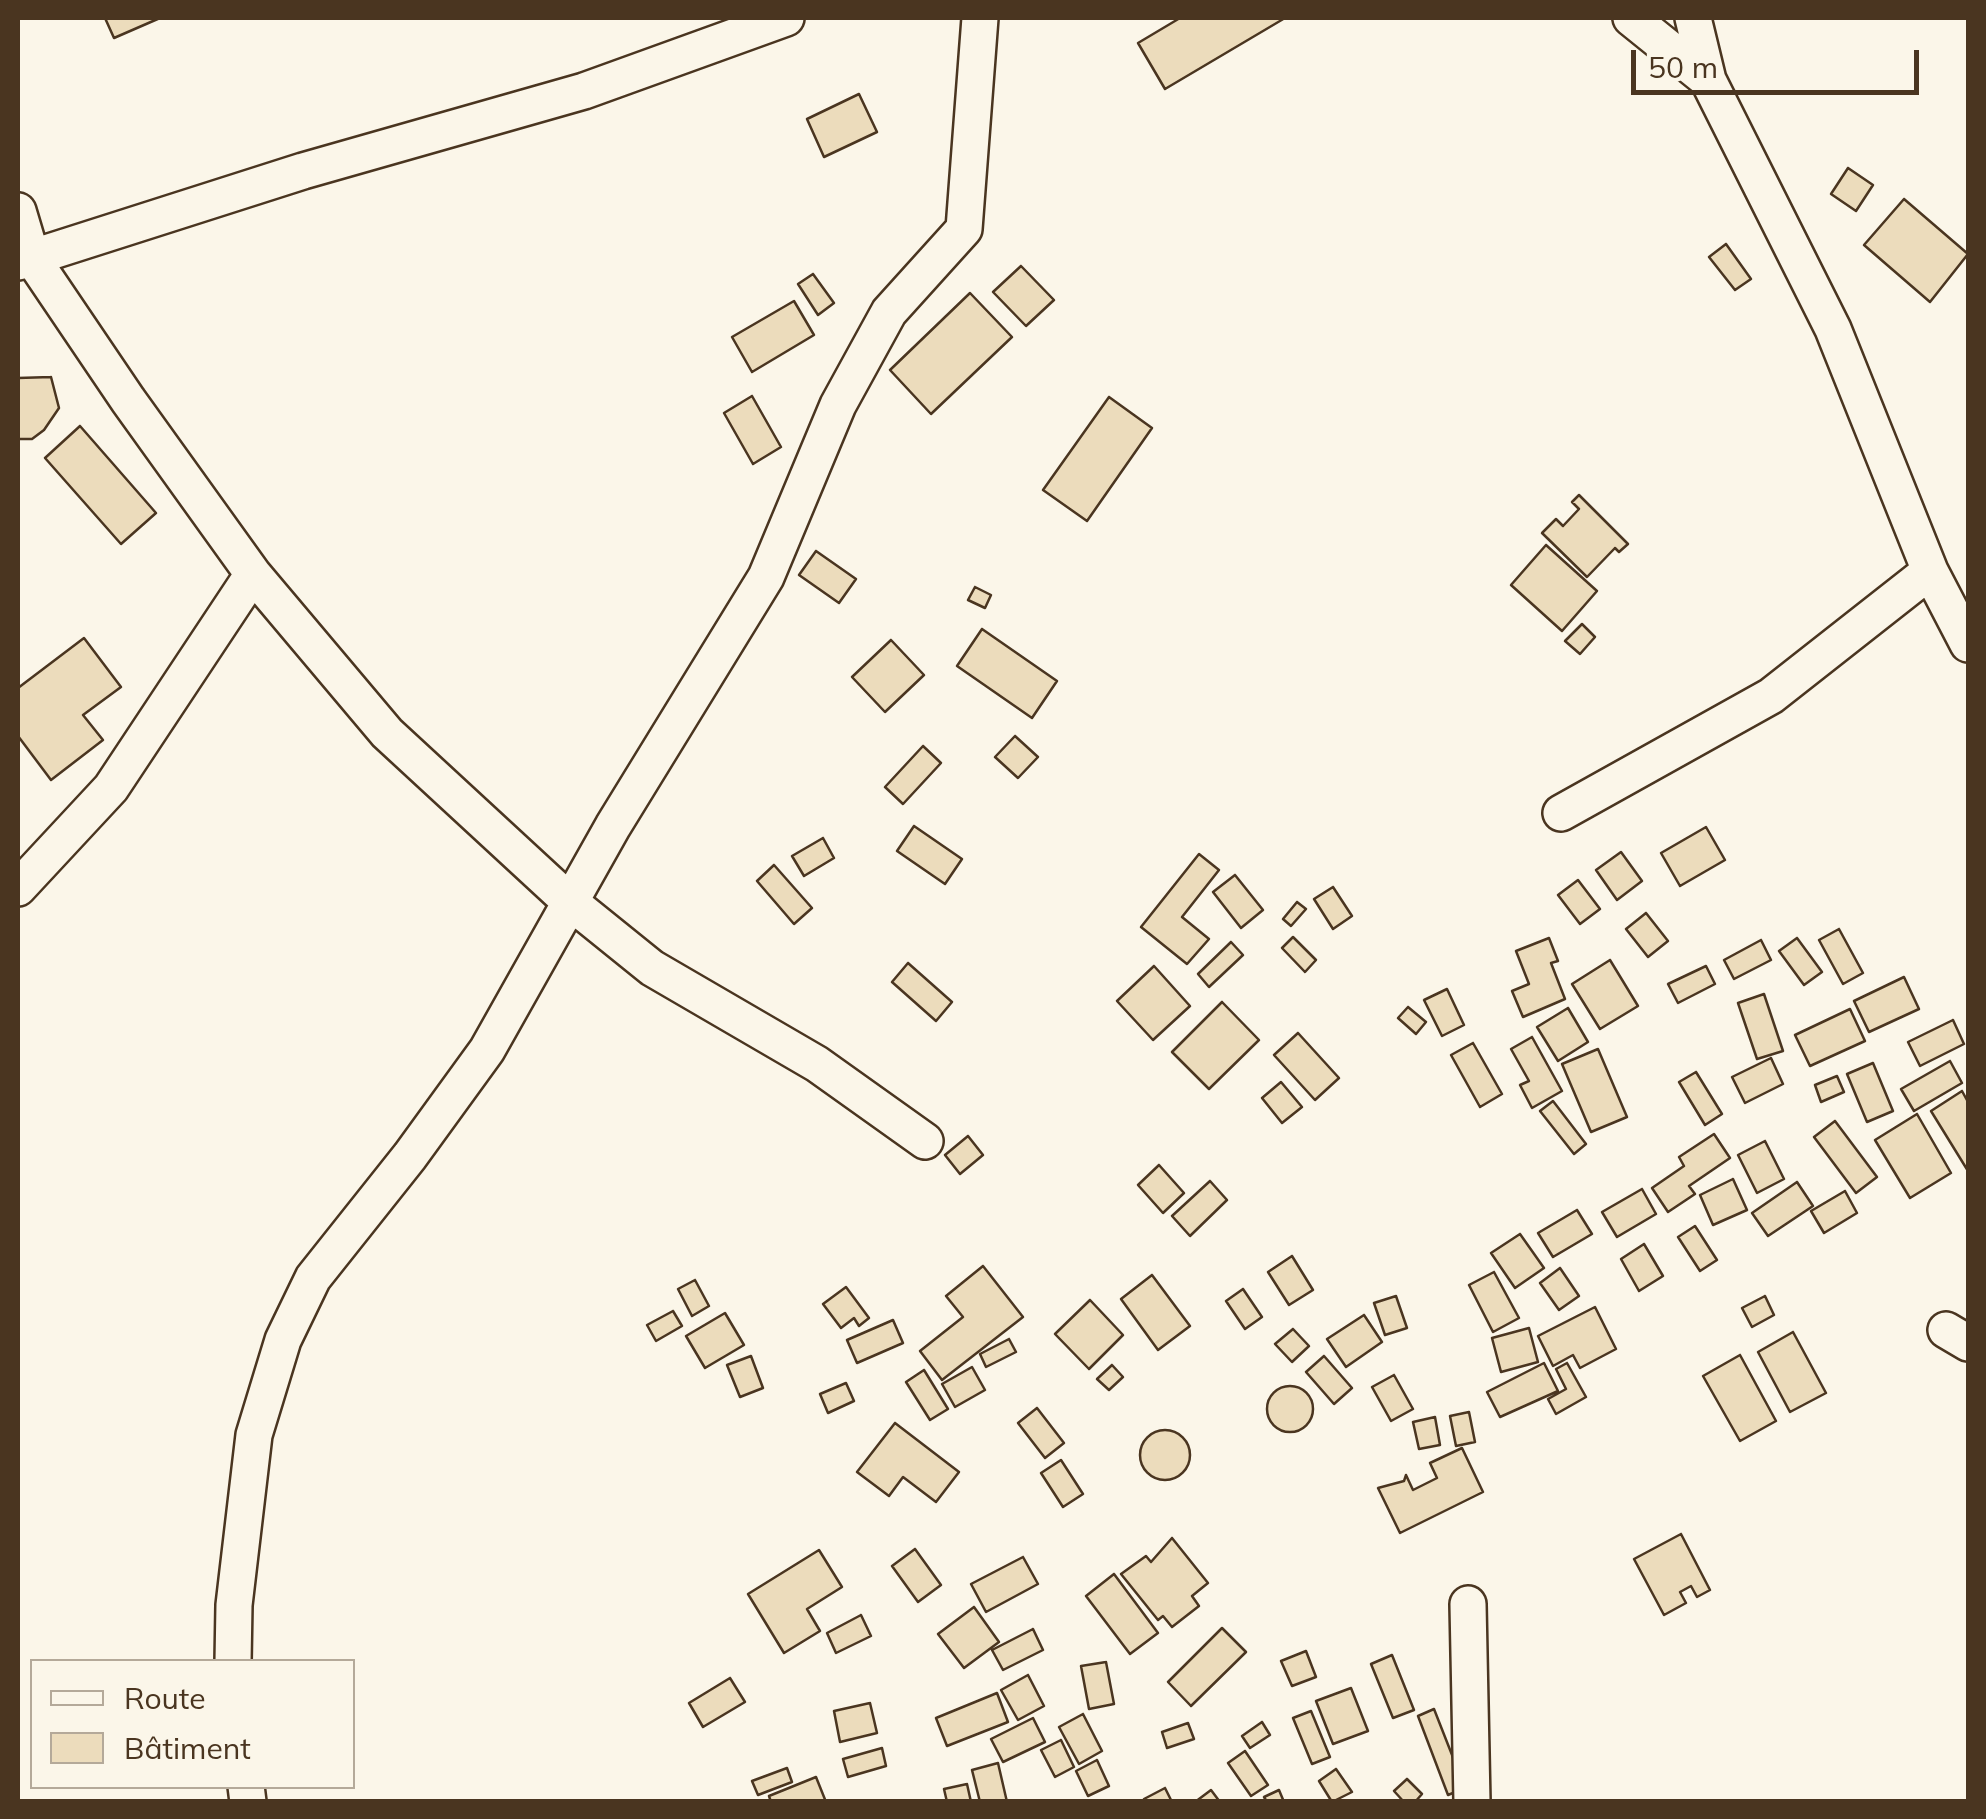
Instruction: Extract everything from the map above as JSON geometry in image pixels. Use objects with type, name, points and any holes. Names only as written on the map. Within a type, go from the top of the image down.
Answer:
[{"type":"street","points":[[24,260],[303,171],[584,91],[786,18]]},
{"type":"street","points":[[234,1659],[234,1605],[254,1436],[282,1340],[313,1278],[410,1156],[487,1050],[569,901],[766,577],[838,405],[889,312],[964,229],[980,18]]},
{"type":"street","points":[[1631,18],[1708,80]]},
{"type":"street","points":[[1693,18],[1708,80],[1833,328],[1930,571],[1968,644]]},
{"type":"street","points":[[18,211],[24,260],[253,574],[387,733],[569,901],[652,968],[818,1064],[925,1141]]},
{"type":"street","points":[[1561,814],[1771,696],[1930,571]]},
{"type":"street","points":[[18,888],[111,788],[253,574]]},
{"type":"street","points":[[1468,1604],[1472,1802]]},
{"type":"building","points":[[105,18],[160,18],[114,38]]},
{"type":"building","points":[[1180,18],[1285,18],[1165,89],[1138,43]]},
{"type":"building","points":[[859,94],[877,132],[824,157],[807,119]]},
{"type":"building","points":[[1848,168],[1873,185],[1856,211],[1831,194]]},
{"type":"building","points":[[1904,199],[1968,254],[1930,302],[1864,245]]},
{"type":"building","points":[[1726,244],[1751,279],[1735,290],[1709,257]]},
{"type":"building","points":[[1021,266],[1054,300],[1026,326],[993,292]]},
{"type":"building","points":[[813,274],[834,303],[818,315],[798,284]]},
{"type":"building","points":[[970,293],[1012,337],[931,414],[890,370]]},
{"type":"building","points":[[794,301],[814,335],[752,372],[732,337]]},
{"type":"building","points":[[51,377],[59,408],[44,430],[32,439],[18,439],[18,378]]},
{"type":"building","points":[[752,396],[781,447],[753,464],[724,413]]},
{"type":"building","points":[[1109,397],[1152,428],[1087,521],[1043,490]]},
{"type":"building","points":[[80,426],[156,513],[121,544],[45,458]]},
{"type":"building","points":[[1579,495],[1628,544],[1619,552],[1615,548],[1587,577],[1542,533],[1556,519],[1563,526],[1579,509],[1572,502]]},
{"type":"building","points":[[1546,545],[1597,591],[1562,631],[1511,585]]},
{"type":"building","points":[[816,551],[856,579],[839,603],[799,575]]},
{"type":"building","points":[[975,587],[991,595],[985,608],[968,600]]},
{"type":"building","points":[[1582,624],[1595,637],[1580,654],[1565,641]]},
{"type":"building","points":[[982,629],[1057,681],[1032,718],[957,666]]},
{"type":"building","points":[[84,638],[121,687],[83,715],[103,740],[51,780],[18,736],[18,688]]},
{"type":"building","points":[[891,640],[924,675],[885,712],[852,677]]},
{"type":"building","points":[[1015,736],[1038,757],[1018,778],[995,757]]},
{"type":"building","points":[[923,746],[941,763],[903,804],[885,787]]},
{"type":"building","points":[[914,826],[962,859],[945,884],[897,851]]},
{"type":"building","points":[[1706,827],[1725,860],[1680,886],[1661,853]]},
{"type":"building","points":[[823,838],[834,858],[804,876],[792,856]]},
{"type":"building","points":[[1621,852],[1642,881],[1617,900],[1596,870]]},
{"type":"building","points":[[1199,854],[1219,870],[1182,917],[1209,939],[1187,964],[1141,927]]},
{"type":"building","points":[[774,865],[812,908],[794,924],[757,881]]},
{"type":"building","points":[[1235,875],[1263,910],[1241,928],[1213,892]]},
{"type":"building","points":[[1578,880],[1600,909],[1580,924],[1558,895]]},
{"type":"building","points":[[1333,887],[1352,916],[1333,929],[1314,899]]},
{"type":"building","points":[[1297,902],[1306,909],[1291,926],[1283,919]]},
{"type":"building","points":[[1646,913],[1668,941],[1648,957],[1626,929]]},
{"type":"building","points":[[1839,929],[1863,973],[1843,984],[1819,940]]},
{"type":"building","points":[[1293,937],[1316,960],[1305,972],[1282,948]]},
{"type":"building","points":[[1549,938],[1558,961],[1551,963],[1565,999],[1523,1017],[1512,991],[1529,984],[1516,951]]},
{"type":"building","points":[[1797,938],[1822,972],[1804,985],[1779,951]]},
{"type":"building","points":[[1761,940],[1771,960],[1734,979],[1724,960]]},
{"type":"building","points":[[1231,942],[1243,955],[1209,987],[1198,974]]},
{"type":"building","points":[[1610,960],[1638,1006],[1600,1029],[1572,984]]},
{"type":"building","points":[[908,963],[952,1002],[936,1021],[892,982]]},
{"type":"building","points":[[1154,966],[1190,1006],[1153,1040],[1117,1001]]},
{"type":"building","points":[[1706,966],[1715,984],[1678,1003],[1668,984]]},
{"type":"building","points":[[1904,977],[1919,1009],[1869,1032],[1854,1001]]},
{"type":"building","points":[[1447,989],[1464,1025],[1442,1036],[1424,1000]]},
{"type":"building","points":[[1764,994],[1783,1051],[1757,1059],[1738,1003]]},
{"type":"building","points":[[1222,1002],[1259,1040],[1209,1089],[1172,1052]]},
{"type":"building","points":[[1408,1007],[1426,1022],[1416,1034],[1398,1018]]},
{"type":"building","points":[[1568,1008],[1588,1042],[1558,1061],[1537,1027]]},
{"type":"building","points":[[1850,1009],[1865,1041],[1810,1066],[1795,1035]]},
{"type":"building","points":[[1953,1020],[1964,1044],[1920,1066],[1908,1042]]},
{"type":"building","points":[[1298,1033],[1339,1078],[1315,1100],[1274,1055]]},
{"type":"building","points":[[1532,1037],[1562,1091],[1532,1108],[1520,1085],[1529,1081],[1511,1049]]},
{"type":"building","points":[[1473,1043],[1502,1094],[1480,1107],[1451,1055]]},
{"type":"building","points":[[1598,1049],[1627,1117],[1591,1132],[1562,1064]]},
{"type":"building","points":[[1771,1058],[1783,1084],[1745,1103],[1732,1077]]},
{"type":"building","points":[[1950,1061],[1962,1083],[1914,1111],[1901,1089]]},
{"type":"building","points":[[1873,1063],[1893,1111],[1867,1122],[1847,1074]]},
{"type":"building","points":[[1696,1072],[1722,1114],[1705,1125],[1679,1082]]},
{"type":"building","points":[[1837,1076],[1844,1092],[1821,1102],[1815,1085]]},
{"type":"building","points":[[1281,1082],[1302,1107],[1282,1123],[1262,1098]]},
{"type":"building","points":[[1962,1091],[1968,1102],[1968,1171],[1931,1111]]},
{"type":"building","points":[[1553,1101],[1586,1144],[1574,1154],[1540,1111]]},
{"type":"building","points":[[1917,1114],[1951,1173],[1910,1198],[1875,1140]]},
{"type":"building","points":[[1835,1121],[1877,1177],[1856,1193],[1814,1137]]},
{"type":"building","points":[[1714,1134],[1730,1158],[1689,1186],[1695,1194],[1668,1212],[1652,1188],[1684,1166],[1679,1157]]},
{"type":"building","points":[[968,1136],[983,1155],[960,1174],[945,1155]]},
{"type":"building","points":[[1765,1141],[1784,1179],[1757,1193],[1738,1155]]},
{"type":"building","points":[[1159,1165],[1184,1193],[1163,1213],[1138,1185]]},
{"type":"building","points":[[1733,1179],[1747,1210],[1713,1225],[1700,1195]]},
{"type":"building","points":[[1210,1181],[1227,1200],[1190,1236],[1172,1216]]},
{"type":"building","points":[[1797,1182],[1813,1206],[1768,1236],[1752,1213]]},
{"type":"building","points":[[1642,1189],[1656,1214],[1617,1237],[1602,1212]]},
{"type":"building","points":[[1845,1191],[1857,1213],[1824,1233],[1811,1211]]},
{"type":"building","points":[[1577,1210],[1592,1234],[1553,1257],[1538,1233]]},
{"type":"building","points":[[1695,1226],[1717,1260],[1700,1271],[1678,1237]]},
{"type":"building","points":[[1520,1234],[1544,1268],[1515,1288],[1491,1253]]},
{"type":"building","points":[[1644,1244],[1663,1276],[1639,1291],[1621,1259]]},
{"type":"building","points":[[1292,1256],[1313,1290],[1289,1305],[1268,1272]]},
{"type":"building","points":[[983,1266],[1023,1317],[942,1380],[920,1351],[963,1317],[946,1296]]},
{"type":"building","points":[[1560,1268],[1579,1296],[1559,1310],[1540,1283]]},
{"type":"building","points":[[1494,1272],[1519,1318],[1493,1332],[1469,1285]]},
{"type":"building","points":[[1152,1275],[1190,1326],[1158,1350],[1121,1299]]},
{"type":"building","points":[[695,1280],[709,1306],[692,1316],[678,1289]]},
{"type":"building","points":[[846,1287],[869,1318],[859,1326],[854,1318],[841,1328],[823,1304]]},
{"type":"building","points":[[1243,1289],[1262,1317],[1245,1329],[1226,1301]]},
{"type":"building","points":[[1396,1296],[1407,1328],[1385,1335],[1374,1303]]},
{"type":"building","points":[[1765,1296],[1774,1315],[1752,1327],[1742,1308]]},
{"type":"building","points":[[1090,1300],[1123,1335],[1089,1369],[1055,1334]]},
{"type":"building","points":[[1595,1307],[1616,1349],[1580,1368],[1573,1355],[1553,1366],[1538,1336]]},
{"type":"building","points":[[673,1311],[682,1326],[656,1341],[647,1325]]},
{"type":"building","points":[[725,1313],[744,1345],[705,1368],[686,1336]]},
{"type":"building","points":[[1364,1315],[1382,1342],[1346,1367],[1327,1339]]},
{"type":"building","points":[[893,1320],[903,1343],[857,1363],[847,1340]]},
{"type":"building","points":[[1529,1328],[1538,1362],[1501,1372],[1492,1338]]},
{"type":"building","points":[[1293,1329],[1309,1346],[1292,1362],[1275,1344]]},
{"type":"building","points":[[1793,1332],[1826,1393],[1790,1412],[1758,1352]]},
{"type":"building","points":[[1009,1339],[1016,1352],[986,1367],[980,1354]]},
{"type":"building","points":[[1740,1355],[1776,1421],[1740,1441],[1703,1376]]},
{"type":"building","points":[[751,1356],[763,1388],[740,1397],[727,1365]]},
{"type":"building","points":[[1324,1356],[1352,1388],[1334,1404],[1306,1372]]},
{"type":"building","points":[[1544,1363],[1558,1391],[1500,1417],[1487,1392]]},
{"type":"building","points":[[1567,1363],[1586,1397],[1556,1414],[1548,1399],[1566,1389],[1556,1369]]},
{"type":"building","points":[[1112,1365],[1123,1377],[1109,1390],[1097,1379]]},
{"type":"building","points":[[972,1367],[985,1390],[955,1407],[942,1384]]},
{"type":"building","points":[[924,1370],[948,1409],[930,1420],[906,1382]]},
{"type":"building","points":[[1394,1375],[1413,1409],[1391,1421],[1372,1387]]},
{"type":"building","points":[[846,1383],[854,1401],[828,1413],[820,1394]]},
{"type":"building","points":[[1290,1386],[1306,1393],[1313,1409],[1306,1425],[1290,1432],[1274,1425],[1267,1409],[1274,1393]]},
{"type":"building","points":[[1037,1408],[1064,1443],[1045,1458],[1018,1423]]},
{"type":"building","points":[[1469,1412],[1475,1442],[1456,1446],[1450,1416]]},
{"type":"building","points":[[1435,1417],[1440,1445],[1419,1449],[1413,1422]]},
{"type":"building","points":[[895,1423],[959,1472],[936,1502],[903,1477],[889,1496],[857,1472]]},
{"type":"building","points":[[1165,1430],[1182,1438],[1190,1455],[1182,1472],[1165,1480],[1148,1472],[1140,1455],[1148,1438]]},
{"type":"building","points":[[1462,1448],[1483,1492],[1400,1533],[1378,1488],[1404,1481],[1406,1475],[1413,1490],[1437,1478],[1430,1463]]},
{"type":"building","points":[[1061,1460],[1083,1494],[1063,1507],[1041,1473]]},
{"type":"building","points":[[1681,1534],[1710,1590],[1697,1597],[1691,1586],[1680,1592],[1686,1603],[1664,1615],[1634,1559]]},
{"type":"building","points":[[1172,1538],[1208,1583],[1192,1596],[1199,1606],[1172,1627],[1163,1616],[1158,1620],[1121,1574],[1146,1556],[1151,1562]]},
{"type":"building","points":[[915,1549],[941,1585],[918,1602],[892,1566]]},
{"type":"building","points":[[819,1550],[842,1587],[807,1609],[820,1631],[784,1653],[748,1594]]},
{"type":"building","points":[[1023,1557],[1038,1584],[986,1612],[971,1584]]},
{"type":"building","points":[[1114,1574],[1158,1633],[1130,1654],[1086,1596]]},
{"type":"building","points":[[974,1607],[999,1642],[964,1668],[938,1634]]},
{"type":"building","points":[[861,1615],[871,1636],[836,1653],[827,1633]]},
{"type":"building","points":[[1222,1628],[1246,1652],[1191,1706],[1168,1682]]},
{"type":"building","points":[[1033,1629],[1043,1650],[1003,1670],[992,1650]]},
{"type":"building","points":[[1306,1651],[1316,1677],[1292,1686],[1281,1661]]},
{"type":"building","points":[[1392,1655],[1414,1710],[1393,1718],[1371,1664]]},
{"type":"building","points":[[1106,1662],[1114,1704],[1089,1709],[1081,1666]]},
{"type":"building","points":[[1028,1675],[1044,1706],[1018,1720],[1001,1690]]},
{"type":"building","points":[[730,1678],[745,1702],[703,1727],[689,1703]]},
{"type":"building","points":[[1351,1688],[1368,1731],[1333,1744],[1316,1701]]},
{"type":"building","points":[[997,1693],[1008,1722],[947,1746],[936,1718]]},
{"type":"building","points":[[870,1703],[877,1733],[840,1742],[834,1711]]},
{"type":"building","points":[[1434,1709],[1465,1788],[1448,1795],[1418,1716]]},
{"type":"building","points":[[1311,1711],[1330,1757],[1312,1764],[1293,1718]]},
{"type":"building","points":[[1083,1714],[1102,1751],[1079,1764],[1059,1727]]},
{"type":"building","points":[[1033,1718],[1045,1742],[1003,1762],[991,1739]]},
{"type":"building","points":[[1262,1722],[1270,1735],[1250,1748],[1242,1736]]},
{"type":"building","points":[[1188,1723],[1194,1739],[1167,1748],[1162,1732]]},
{"type":"building","points":[[1061,1740],[1074,1767],[1055,1777],[1041,1750]]},
{"type":"building","points":[[882,1748],[886,1766],[848,1777],[843,1759]]},
{"type":"building","points":[[1245,1751],[1268,1785],[1251,1796],[1228,1763]]},
{"type":"building","points":[[1097,1760],[1109,1786],[1088,1796],[1076,1771]]},
{"type":"building","points":[[998,1763],[1007,1802],[980,1802],[972,1770]]},
{"type":"building","points":[[787,1768],[792,1782],[758,1795],[752,1781]]},
{"type":"building","points":[[1336,1769],[1352,1792],[1332,1802],[1319,1781]]},
{"type":"building","points":[[816,1777],[826,1802],[771,1802],[769,1796]]},
{"type":"building","points":[[1407,1779],[1422,1794],[1415,1802],[1404,1802],[1394,1791]]},
{"type":"building","points":[[967,1784],[971,1802],[947,1802],[944,1789]]},
{"type":"building","points":[[1165,1788],[1172,1802],[1144,1799]]},
{"type":"building","points":[[1211,1790],[1220,1802],[1195,1802]]},
{"type":"building","points":[[1279,1790],[1284,1802],[1267,1802],[1264,1797]]}]
